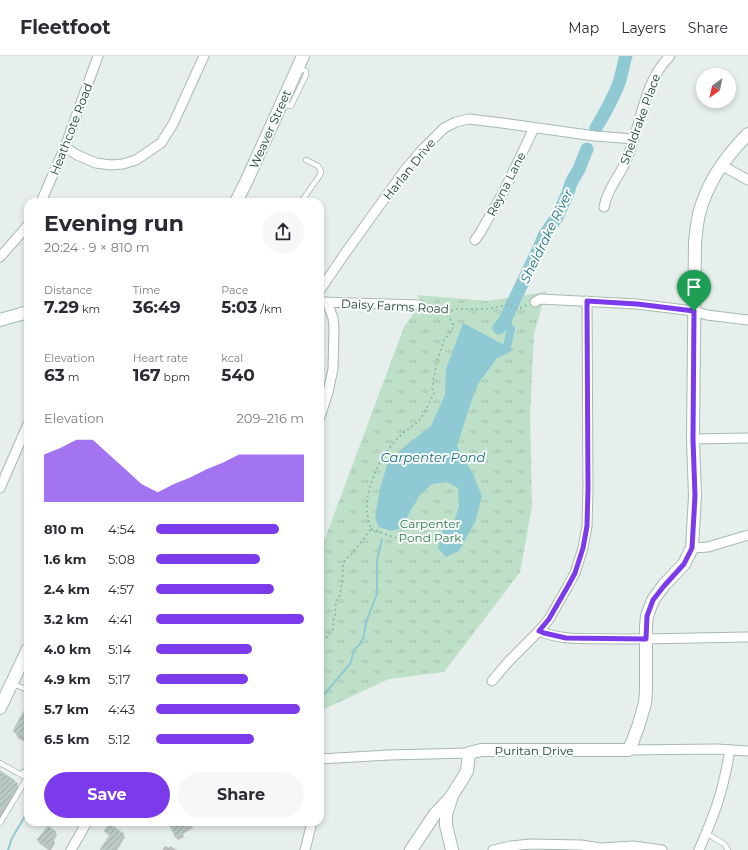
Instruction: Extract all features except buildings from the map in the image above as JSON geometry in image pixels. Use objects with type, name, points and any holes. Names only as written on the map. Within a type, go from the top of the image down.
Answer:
[{"type":"street","name":"Heathcote Road","points":[[43,198],[65,148],[98,56]]},
{"type":"street","points":[[65,148],[96,163],[111,165],[123,164],[136,160],[161,143],[173,124],[204,56]]},
{"type":"street","name":"Weaver Street","points":[[238,198],[303,56]]},
{"type":"street","name":"Sheldrake Place","points":[[604,207],[612,186],[625,163],[652,82],[662,63],[670,56]]},
{"type":"street","name":"Harlan Drive","points":[[324,284],[405,170],[421,151],[444,128],[456,122],[469,119],[595,136],[634,139]]},
{"type":"street","name":"Reyna Lane","points":[[475,240],[504,191],[534,128]]},
{"type":"street","points":[[628,750],[639,724],[645,703],[647,616],[653,600],[684,564],[692,548],[695,496],[693,439],[695,242],[699,215],[705,196],[721,165],[748,134]]},
{"type":"street","points":[[721,165],[748,180]]},
{"type":"street","points":[[0,257],[24,230]]},
{"type":"street","points":[[535,302],[540,299],[637,304],[694,311],[706,316],[748,320]]},
{"type":"street","points":[[492,681],[549,619],[575,573],[583,548],[587,526],[588,489],[587,301]]},
{"type":"street","name":"Daisy Farms Road","points":[[324,302],[420,305]]},
{"type":"street","points":[[324,304],[333,318],[334,328],[333,369],[324,404]]},
{"type":"street","points":[[0,320],[24,313]]},
{"type":"street","points":[[0,488],[24,433]]},
{"type":"street","points":[[693,439],[748,438]]},
{"type":"street","points":[[692,548],[708,547],[748,535]]},
{"type":"street","points":[[539,631],[566,638],[646,639],[748,637]]},
{"type":"street","points":[[0,708],[24,658]]},
{"type":"street","name":"Puritan Drive","points":[[324,760],[482,750],[688,749],[748,751]]},
{"type":"street","points":[[699,850],[719,800],[730,750]]},
{"type":"street","points":[[411,850],[435,814],[451,797],[463,778],[467,771],[469,752]]},
{"type":"street","points":[[451,797],[447,811],[446,825],[452,850]]},
{"type":"street","points":[[71,850],[85,826]]},
{"type":"street","points":[[305,850],[311,826]]},
{"type":"street","points":[[493,850],[531,844],[581,845],[600,848],[632,846],[662,850]]},
{"type":"lane","points":[[304,198],[320,175],[321,171],[318,166],[306,160]]},
{"type":"lane","points":[[12,684],[24,688]]},
{"type":"lane","points":[[0,763],[24,776]]},
{"type":"lane","points":[[0,823],[24,783]]},
{"type":"lane","points":[[706,833],[724,844],[728,850]]},
{"type":"path","name":"Daisy Farms Road","points":[[420,305],[446,312],[456,309],[487,310],[508,305],[520,308],[535,302]]},
{"type":"path","points":[[324,641],[333,629],[336,602],[340,595],[344,574],[343,565],[356,550],[371,528],[367,506],[370,486],[377,468],[402,434],[416,424],[434,394],[432,388],[439,354],[444,340],[454,326],[446,312]]},
{"type":"path","points":[[371,528],[396,538]]},
{"type":"green space","name":"Carpenter Pond Park","points":[[546,292],[534,334],[530,416],[532,507],[520,572],[444,672],[389,679],[324,709],[324,541],[404,327],[420,305],[418,295],[487,301]]},
{"type":"water","name":"Carpenter Pond","points":[[463,323],[514,350],[497,358],[478,384],[470,405],[457,446],[473,474],[482,496],[475,522],[459,551],[446,557],[438,548],[441,532],[455,519],[459,506],[458,488],[447,482],[432,484],[419,496],[401,528],[391,531],[379,527],[375,518],[380,489],[387,465],[404,447],[431,426],[445,395],[446,369]]},
{"type":"waterway","name":"Sheldrake River","points":[[596,128],[617,89],[626,56]]},
{"type":"waterway","name":"Sheldrake River","points":[[499,328],[504,322],[544,236],[557,217],[587,149]]},
{"type":"waterway","name":"Sheldrake River","points":[[504,322],[511,329],[507,346]]},
{"type":"waterway","name":"Sheldrake River","points":[[324,694],[350,664],[354,650],[360,644],[364,636],[366,622],[377,594],[377,560],[382,539]]},
{"type":"waterway","name":"Sheldrake River","points":[[8,850],[12,838],[24,818]]},
{"type":"route","points":[[587,301],[637,304],[694,311],[693,439],[695,496],[692,548],[688,558],[653,600],[647,616],[646,639],[566,638],[539,631],[549,619],[575,573],[583,548],[587,526],[587,301]]}]
